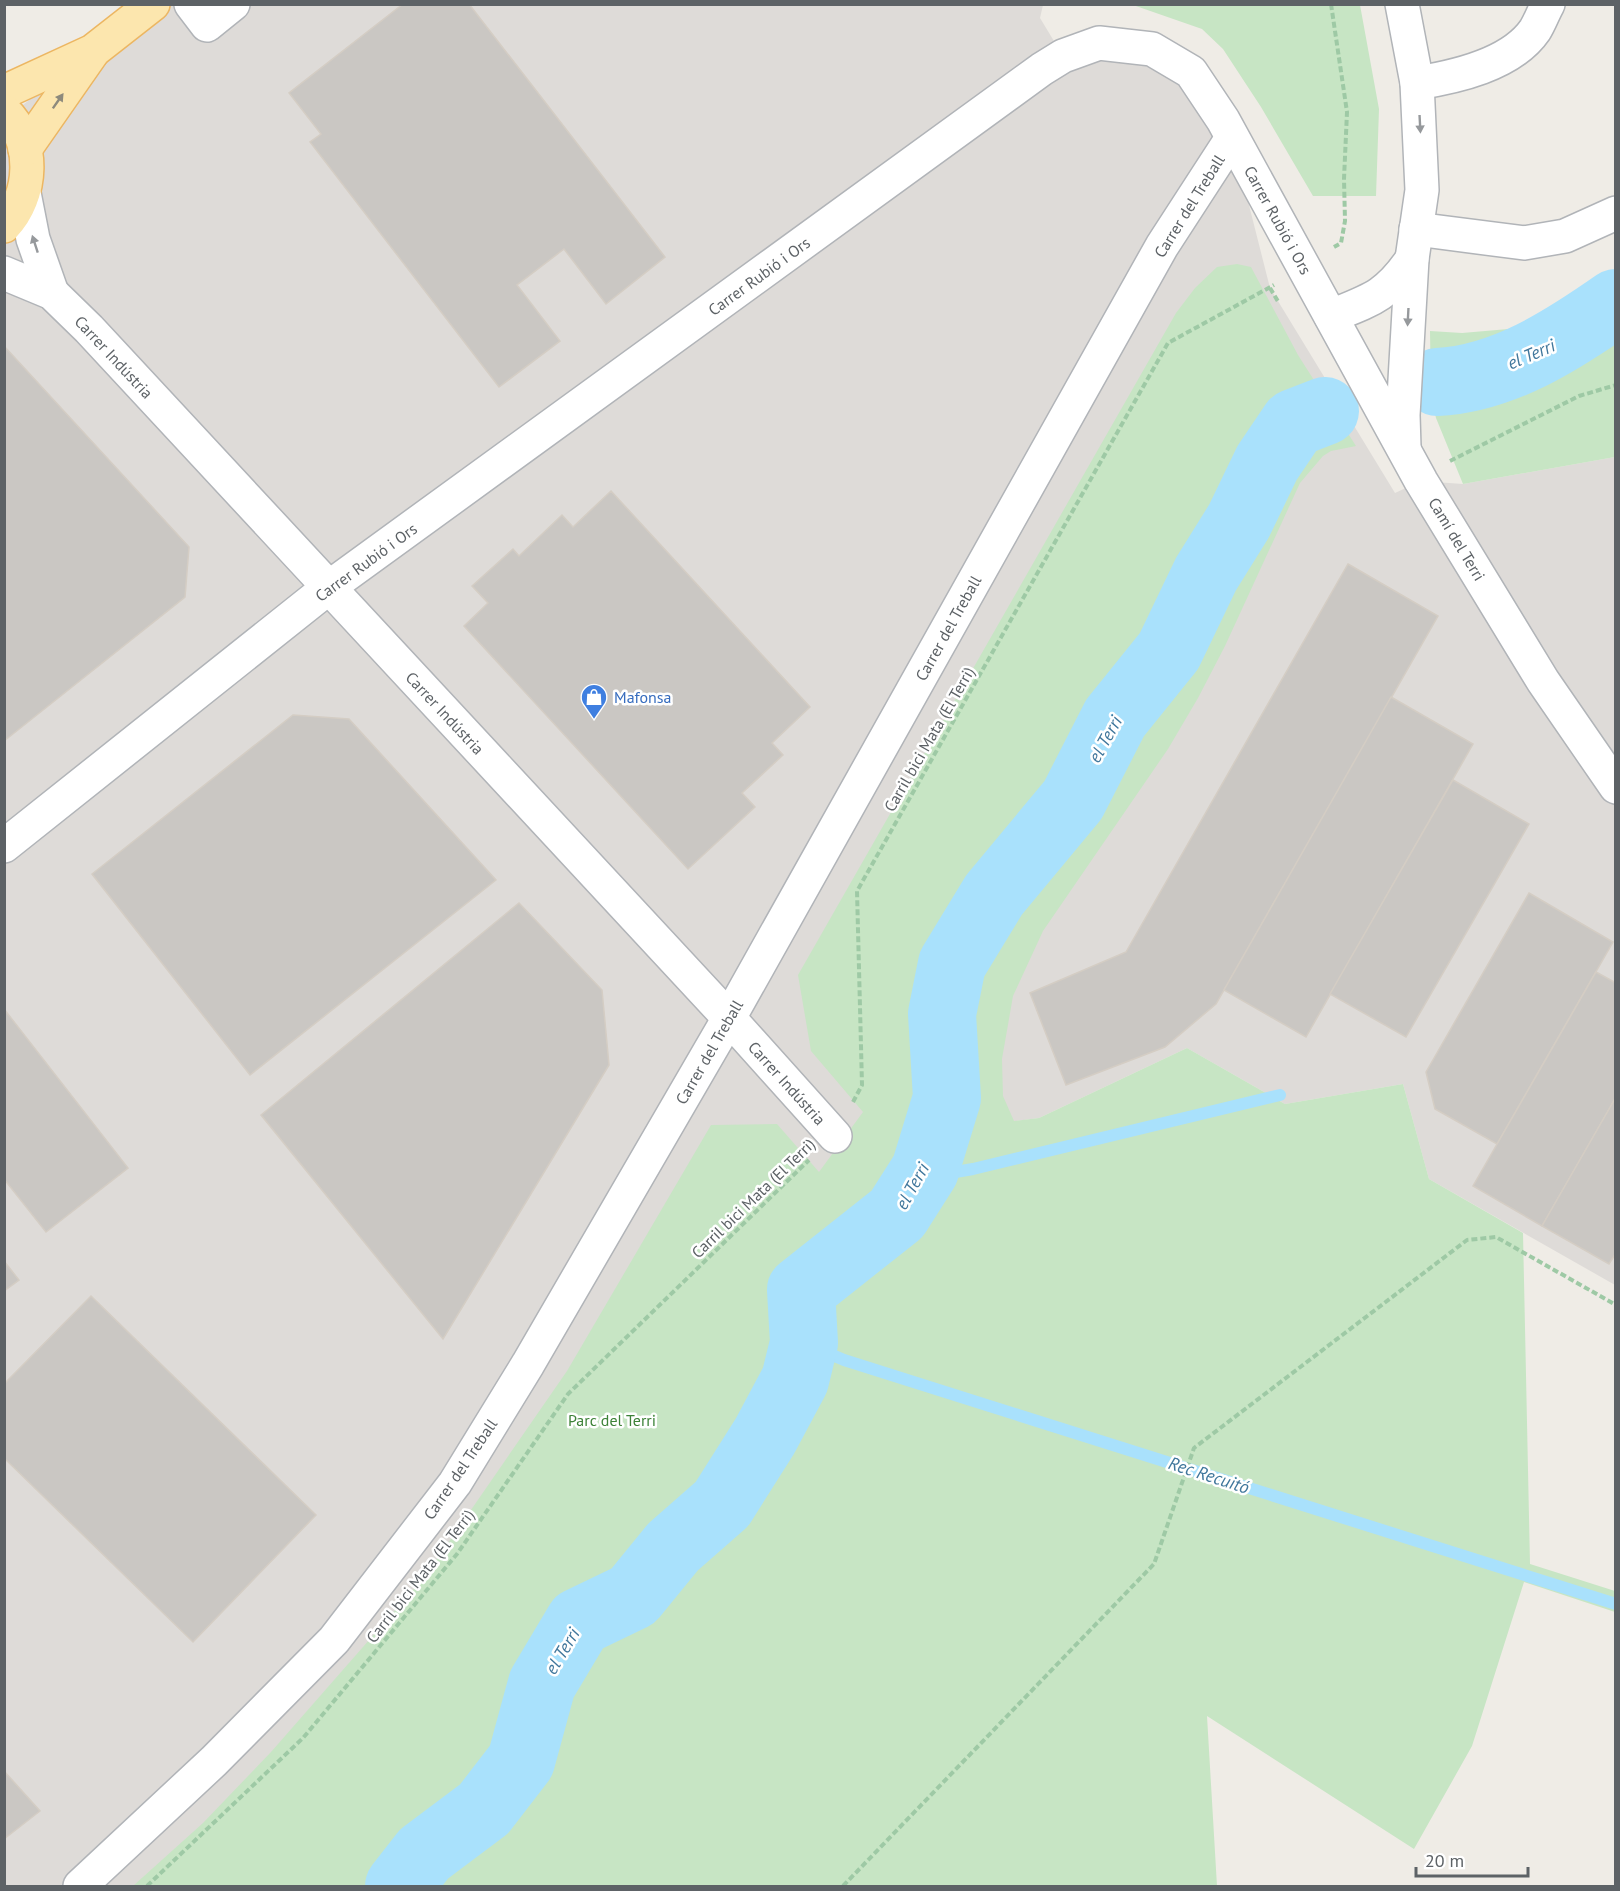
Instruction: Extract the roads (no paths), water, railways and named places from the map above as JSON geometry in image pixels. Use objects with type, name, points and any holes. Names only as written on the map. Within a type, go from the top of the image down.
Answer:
[{"type":"main road","points":[[4,92],[93,51],[153,4]]},
{"type":"main road","points":[[25,149],[93,51]]},
{"type":"main road","points":[[4,111],[22,140],[28,166],[24,193],[13,217],[4,226]]},
{"type":"street","points":[[191,4],[207,25],[233,4]]},
{"type":"street","name":"Camí del Terri","points":[[1402,4],[1417,83],[1422,190],[1414,244],[1403,415],[1404,450],[1543,681],[1616,787]]},
{"type":"street","points":[[1417,83],[1479,70],[1509,52],[1534,32],[1548,4]]},
{"type":"street","name":"Carrer Rubió i Ors","points":[[4,846],[328,588],[1042,69],[1063,56],[1099,43],[1152,49],[1191,72],[1232,138],[1404,450]]},
{"type":"street","name":"Carrer del Treball","points":[[80,1887],[214,1761],[334,1640],[455,1483],[528,1364],[729,1018],[1162,246],[1232,138]]},
{"type":"street","name":"Carrer Indústria","points":[[24,193],[33,239],[52,293]]},
{"type":"street","points":[[1414,244],[1524,243],[1565,236],[1616,213]]},
{"type":"street","name":"Camí del Terri","points":[[1331,316],[1374,298],[1396,283],[1414,244]]},
{"type":"street","name":"Carrer Indústria","points":[[4,273],[52,293],[89,329],[729,1018],[835,1136]]},
{"type":"waterway","name":"el Terri","points":[[1437,382],[1485,374],[1509,365],[1575,331],[1616,303]]},
{"type":"waterway","name":"el Terri","points":[[399,1886],[424,1854],[484,1809],[521,1761],[542,1684],[579,1622],[633,1596],[673,1547],[722,1504],[765,1436],[795,1380],[804,1343],[801,1290],[897,1214],[925,1170],[947,1098],[942,1014],[952,964],[994,895],[1073,800],[1115,718],[1169,651],[1206,574],[1239,521],[1267,463],[1294,423],[1325,411]]},
{"type":"waterway","points":[[925,1170],[938,1175],[973,1169],[1280,1095]]},
{"type":"waterway","name":"Rec Recuitó","points":[[804,1343],[844,1360],[1616,1604]]},
{"type":"place","name":"Mafonsa","points":[[594,720]]},
{"type":"park label","name":"Parc del Terri","points":[[612,1420]]}]
